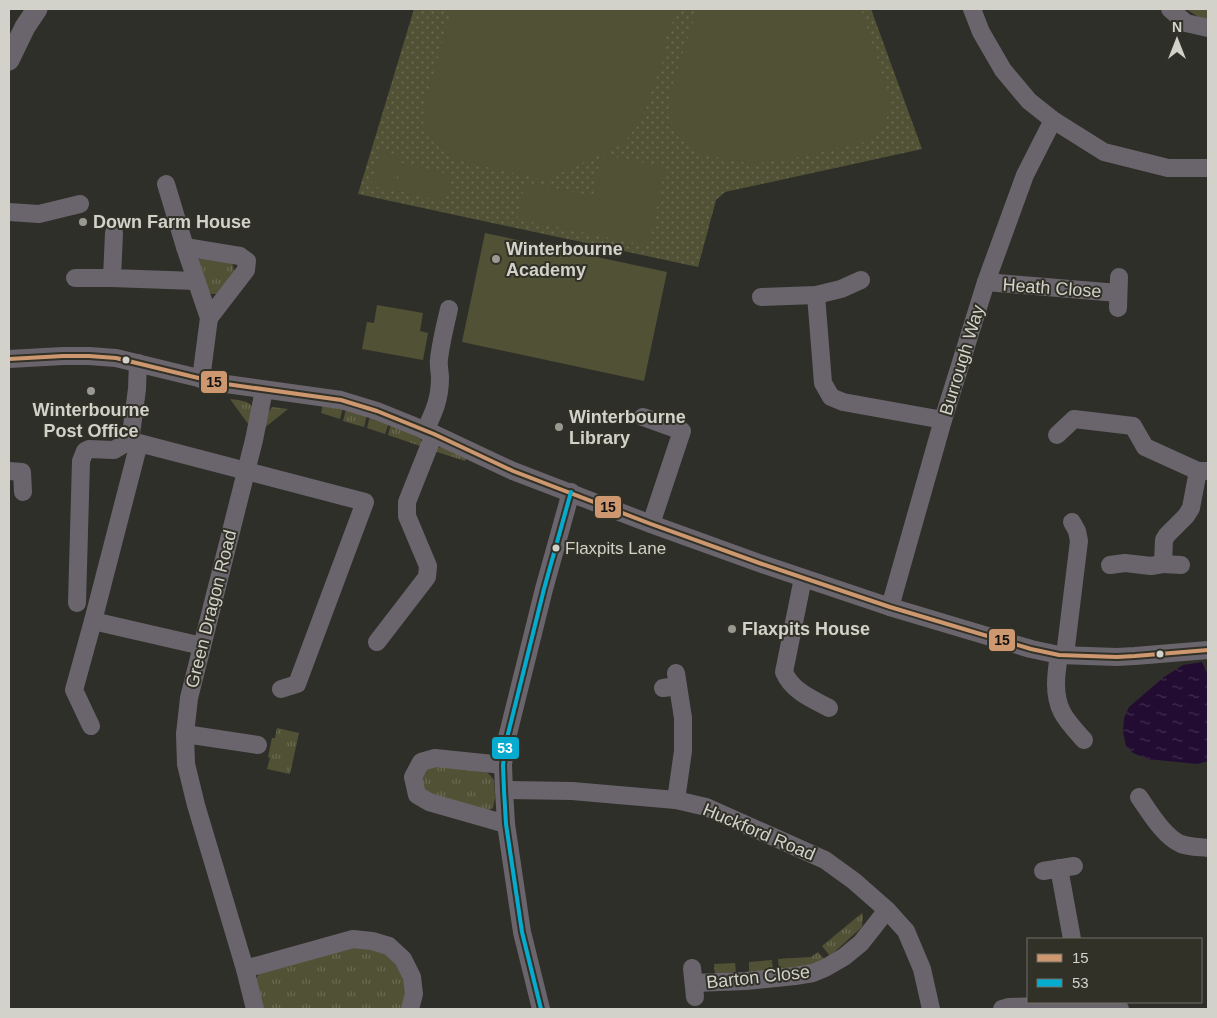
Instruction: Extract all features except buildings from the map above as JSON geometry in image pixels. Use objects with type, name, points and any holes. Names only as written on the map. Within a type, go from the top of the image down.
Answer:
[{"type":"main road","points":[[9,60],[25,27],[37,9]]},
{"type":"street","points":[[972,9],[981,32],[1003,70],[1029,101],[1053,120],[1104,152],[1168,168],[1208,168]]},
{"type":"street","points":[[1170,9],[1186,23],[1208,28]]},
{"type":"street","name":"Burrough Way","points":[[890,607],[943,420],[986,282],[1024,175],[1053,120]]},
{"type":"street","points":[[166,184],[184,247],[209,318],[201,379]]},
{"type":"street","points":[[9,212],[39,214],[80,204]]},
{"type":"street","points":[[112,278],[114,233]]},
{"type":"street","points":[[184,247],[240,256],[247,261],[246,270],[209,318]]},
{"type":"street","points":[[75,278],[196,281]]},
{"type":"street","points":[[761,297],[816,301],[861,280]]},
{"type":"street","name":"Heath Close","points":[[986,282],[1118,292]]},
{"type":"street","points":[[816,301],[823,383],[831,397],[843,402],[943,420]]},
{"type":"street","points":[[377,642],[426,577],[428,566],[407,516],[407,502],[436,409],[440,377],[438,362],[449,309]]},
{"type":"street","points":[[9,359],[63,356],[116,358],[218,383],[341,400],[377,411],[513,470],[651,524],[762,564],[890,607],[1032,649],[1062,655],[1087,656],[1135,656],[1208,650]]},
{"type":"street","points":[[77,604],[81,461],[85,451],[89,449],[114,450],[124,444],[132,434],[138,363]]},
{"type":"street","name":"Green Dragon Road","points":[[255,1009],[196,805],[186,764],[185,734],[189,698],[254,440],[264,390]]},
{"type":"street","points":[[643,417],[682,431],[651,524]]},
{"type":"street","points":[[1057,435],[1074,419],[1133,426],[1145,448],[1203,471],[1191,508],[1186,516],[1167,534],[1164,540],[1163,564]]},
{"type":"street","points":[[91,726],[74,690],[139,443],[365,502],[297,684],[280,689]]},
{"type":"street","points":[[9,471],[22,472],[23,492]]},
{"type":"street","points":[[541,1009],[522,932],[506,824],[503,765],[506,742],[534,627],[571,492]]},
{"type":"street","points":[[1072,522],[1077,531],[1079,541],[1062,655],[1056,677],[1057,700],[1063,714],[1084,740]]},
{"type":"street","points":[[1110,565],[1125,563],[1151,566],[1163,564],[1181,565]]},
{"type":"street","points":[[803,578],[784,672],[788,681],[804,695],[829,708]]},
{"type":"street","points":[[93,621],[202,646]]},
{"type":"street","points":[[673,682],[683,718],[683,751],[676,800]]},
{"type":"street","points":[[185,734],[258,746]]},
{"type":"street","points":[[503,765],[435,758],[421,762],[413,777],[416,795],[429,802],[506,824]]},
{"type":"street","name":"Huckford Road","points":[[504,790],[572,791],[676,800],[706,807],[825,860],[854,881],[887,910],[906,931],[922,970],[931,1009]]},
{"type":"street","points":[[1139,796],[1174,840],[1188,846],[1208,848]]},
{"type":"street","points":[[1059,869],[1072,938]]},
{"type":"street","name":"Barton Close","points":[[694,983],[746,981],[813,973],[844,957],[861,943],[887,910]]},
{"type":"street","points":[[245,970],[353,938],[372,941],[389,946],[403,959],[412,977],[414,994],[410,1009]]},
{"type":"street","points":[[1002,1009],[1079,1004],[1120,1009]]},
{"type":"green space","points":[[414,9],[871,9],[922,149],[725,192],[716,200],[698,267],[358,194]]},
{"type":"green space","points":[[452,9],[677,9],[668,36],[662,34],[666,53],[640,122],[623,144],[545,180],[456,160],[431,140],[423,125],[424,106]]},
{"type":"green space","points":[[697,9],[861,9],[892,104],[885,123],[869,141],[800,157],[752,164],[700,154],[672,130],[671,89]]},
{"type":"green space","points":[[1186,9],[1207,9],[1208,20],[1200,18]]},
{"type":"green space","points":[[380,150],[402,156],[393,191],[371,186]]},
{"type":"green space","points":[[601,154],[665,167],[649,246],[517,219],[524,182],[593,196]]},
{"type":"green space","points":[[402,163],[452,175],[445,202],[395,190]]},
{"type":"green space","points":[[485,233],[667,272],[644,381],[462,342]]},
{"type":"green space","points":[[198,259],[228,260],[233,265],[234,272],[217,294],[211,294],[205,288],[198,264]]},
{"type":"green space","points":[[377,305],[423,313],[420,331],[428,333],[423,360],[362,349],[367,322],[374,323]]},
{"type":"green space","points":[[230,399],[249,403],[253,409],[251,428]]},
{"type":"green space","points":[[323,404],[343,407],[340,419],[321,413]]},
{"type":"green space","points":[[272,407],[288,409],[263,429],[268,413]]},
{"type":"green space","points":[[346,409],[367,415],[364,427],[343,421]]},
{"type":"green space","points":[[370,416],[389,423],[385,434],[367,428]]},
{"type":"green space","points":[[391,424],[420,438],[423,447],[388,435]]},
{"type":"green space","points":[[440,447],[448,448],[467,457],[465,461],[434,451]]},
{"type":"green space","points":[[277,728],[299,733],[290,774],[267,769],[272,738],[275,738]]},
{"type":"green space","points":[[436,764],[482,769],[489,774],[494,780],[495,798],[493,808],[485,812],[422,791],[419,778],[425,767]]},
{"type":"green space","points":[[862,913],[862,927],[830,956],[822,946]]},
{"type":"green space","points":[[354,946],[385,952],[398,963],[405,979],[407,993],[403,1009],[261,1009],[256,994],[255,980],[261,972]]},
{"type":"green space","points":[[818,952],[825,960],[810,969],[779,971],[778,959],[811,957]]},
{"type":"green space","points":[[772,960],[773,971],[749,973],[749,962]]},
{"type":"green space","points":[[735,963],[736,972],[715,974],[714,964]]},
{"type":"water","points":[[1202,662],[1208,675],[1208,761],[1198,764],[1147,759],[1133,753],[1126,746],[1123,732],[1124,718],[1129,707],[1164,677],[1183,665]]},
{"type":"transit line","name":"15","points":[[9,359],[63,356],[116,358],[219,383],[341,400],[377,411],[434,434],[513,471],[651,524],[890,607],[1031,649],[1059,655],[1117,657],[1208,650]]},
{"type":"transit line","name":"53","points":[[541,1009],[522,932],[506,824],[503,765],[506,742],[544,589],[571,492]]},
{"type":"place","name":"Down Farm House","points":[[83,222]]},
{"type":"place","name":"Winterbourne Academy","points":[[496,259]]},
{"type":"place","name":"Winterbourne Post Office","points":[[91,391]]},
{"type":"place","name":"Winterbourne Library","points":[[559,427]]},
{"type":"place","name":"Flaxpits Lane","points":[[556,548]]},
{"type":"place","name":"Flaxpits House","points":[[732,629]]}]
